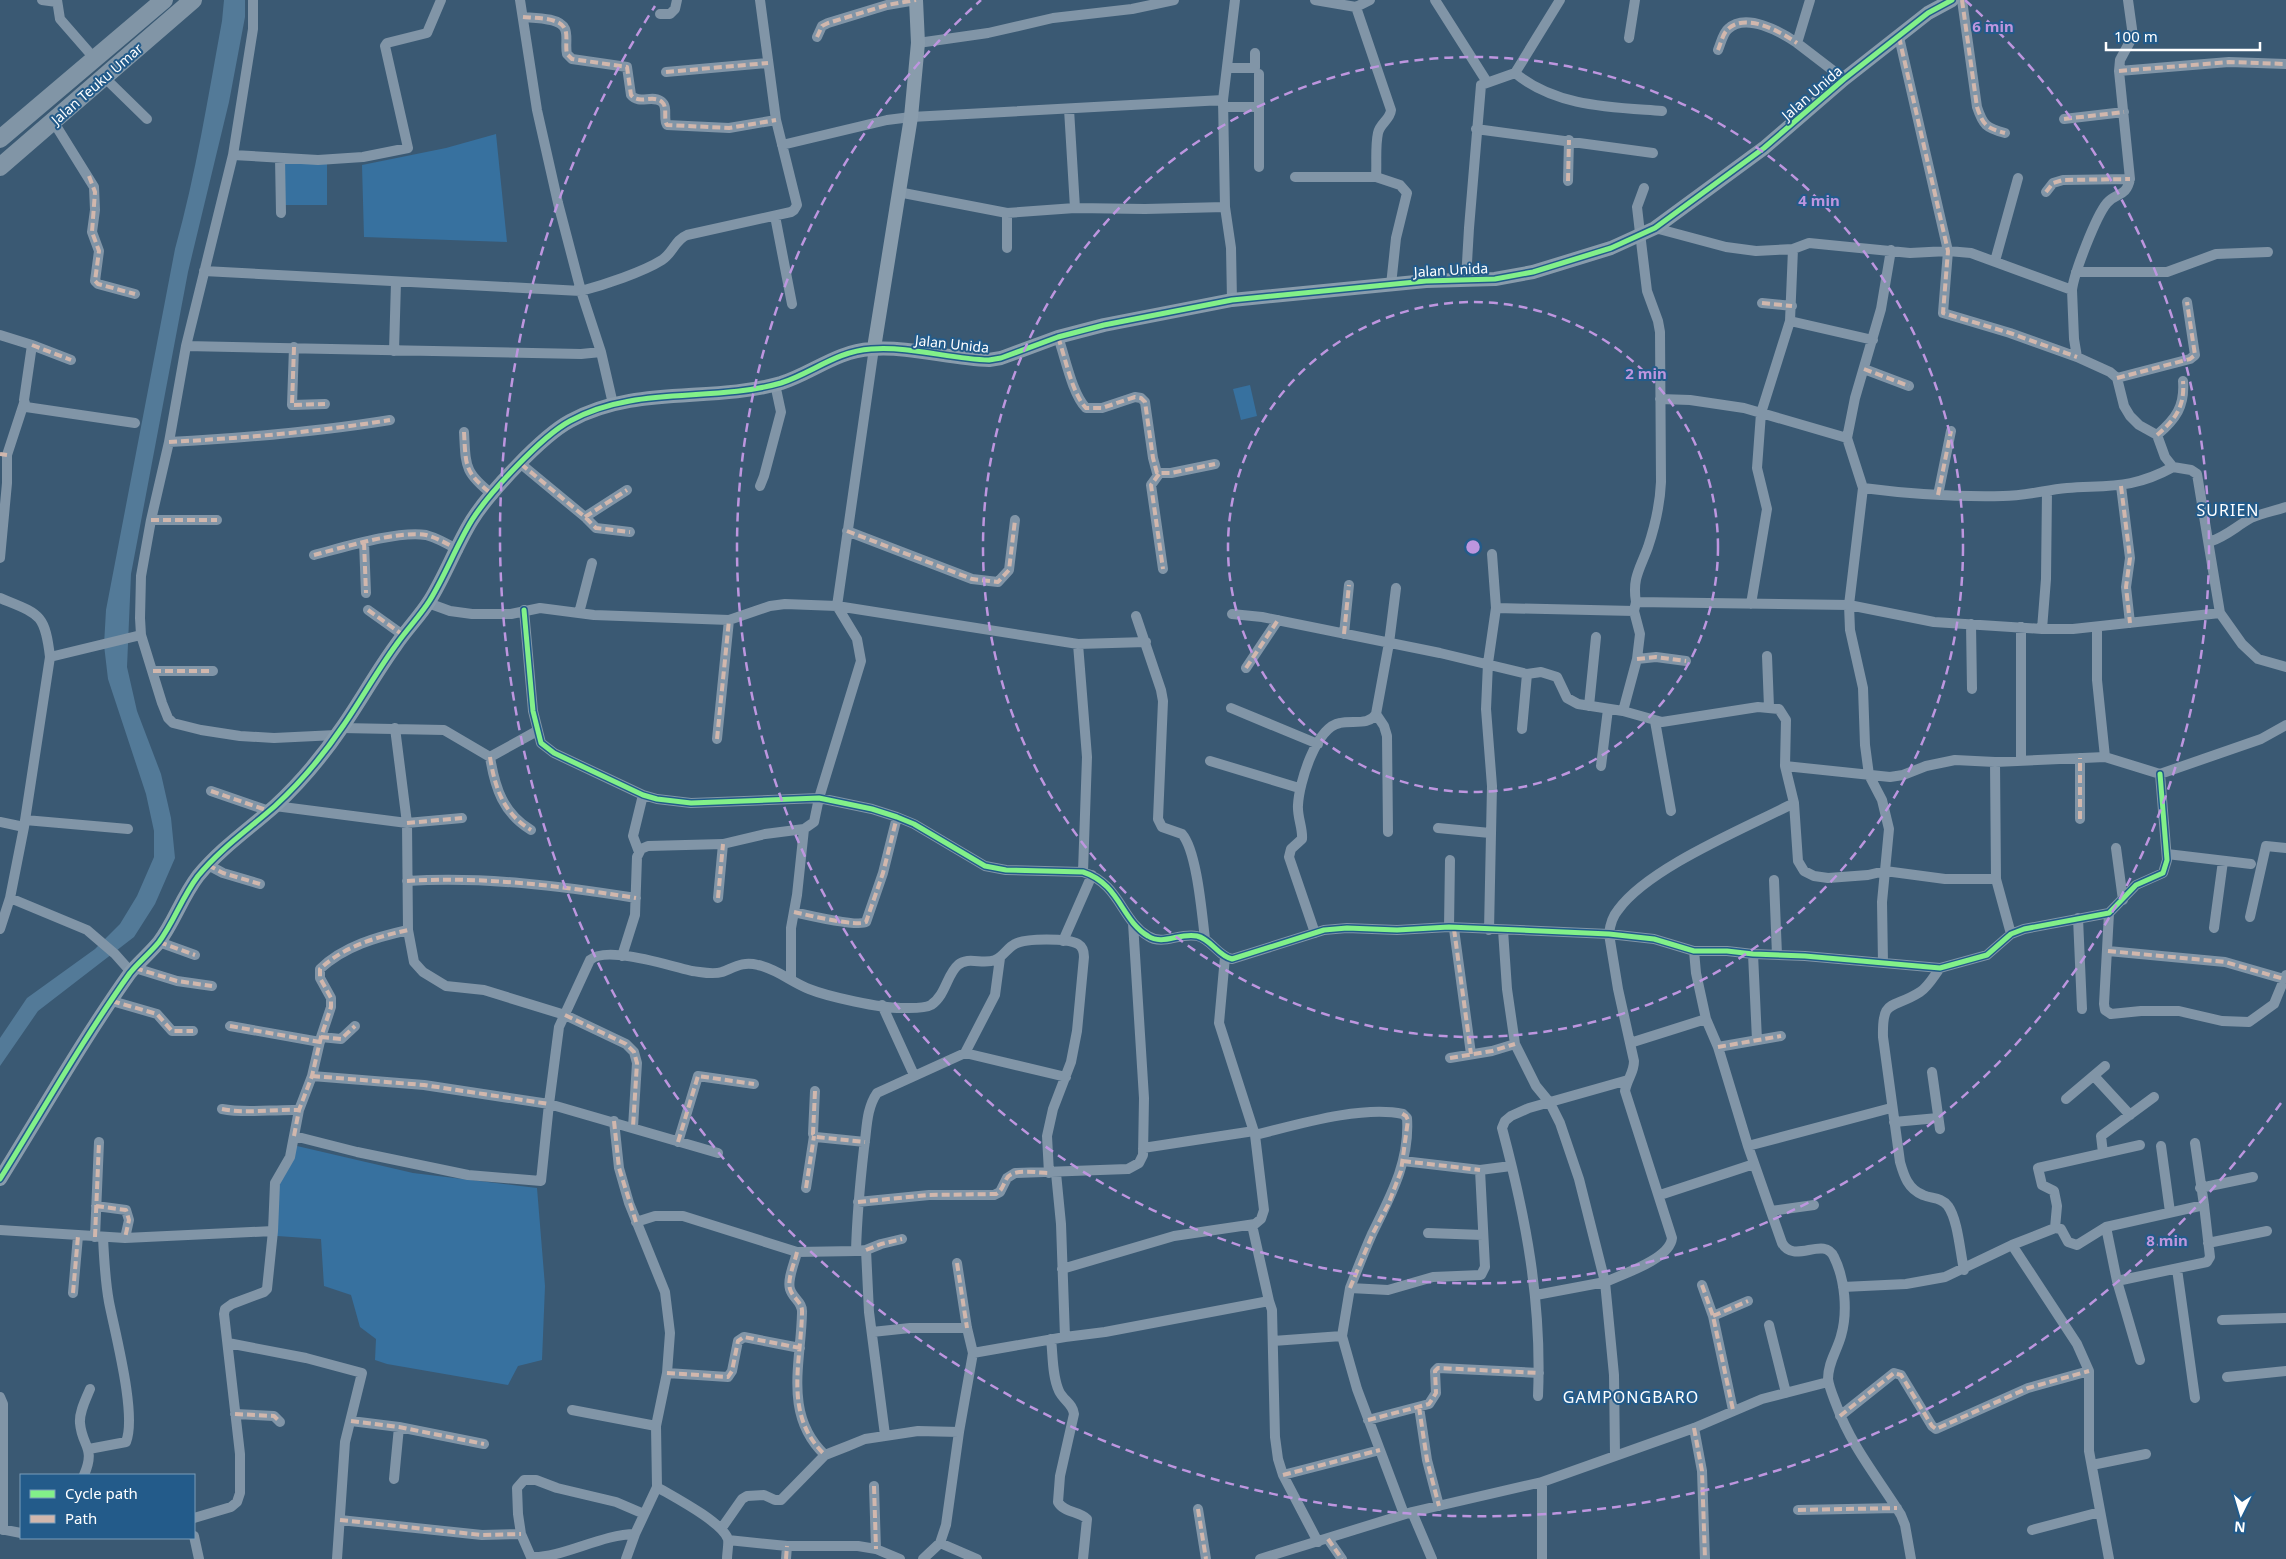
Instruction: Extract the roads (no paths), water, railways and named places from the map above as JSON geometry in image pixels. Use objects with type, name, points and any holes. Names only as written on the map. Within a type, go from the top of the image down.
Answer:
[{"type":"highway","name":"Jalan Teuku Umar","points":[[0,139],[164,0]]},
{"type":"highway","name":"Jalan Teuku Umar","points":[[0,167],[193,0]]},
{"type":"street","points":[[42,0],[57,1],[60,19],[94,58]]},
{"type":"street","points":[[253,0],[253,28],[233,155],[186,346],[169,442],[151,520],[142,576],[138,636],[153,671],[168,718],[180,725],[240,736],[274,738],[396,728],[444,730],[490,757],[504,806],[512,816],[531,830]]},
{"type":"street","points":[[233,155],[309,160],[363,157],[408,148],[385,46],[386,44],[427,33],[441,0]]},
{"type":"street","points":[[520,0],[537,110],[581,291],[601,352],[612,404]]},
{"type":"street","points":[[660,14],[670,14],[675,9],[677,0]]},
{"type":"street","points":[[204,271],[581,291],[604,285],[661,260],[672,251],[677,241],[687,235],[791,212],[796,208],[776,120],[760,0]]},
{"type":"street","points":[[639,852],[648,846],[723,844],[765,834],[804,829],[814,822],[819,798],[861,661],[860,647],[857,639],[837,606],[874,348],[911,116],[918,43],[916,0],[887,5],[828,23],[822,26],[817,37]]},
{"type":"street","points":[[918,43],[988,33],[1052,18],[1132,9],[1174,0]]},
{"type":"street","points":[[1232,300],[1231,248],[1225,207],[1223,103],[1234,0]]},
{"type":"street","points":[[1315,0],[1356,7],[1370,0]]},
{"type":"street","points":[[1435,0],[1487,82]]},
{"type":"street","points":[[1466,280],[1476,129],[1481,85],[1515,73],[1560,0]]},
{"type":"street","points":[[1629,38],[1635,0]]},
{"type":"street","points":[[1797,43],[1810,0]]},
{"type":"street","points":[[1962,0],[1977,107],[1982,122],[1989,128],[2005,133]]},
{"type":"street","points":[[2077,356],[2074,338],[2072,290],[2076,272],[2098,219],[2108,202],[2123,194],[2130,180],[2119,71],[2120,60],[2133,36],[2128,0]]},
{"type":"street","name":"Jalan Unida","points":[[0,1179],[112,1001],[133,970],[159,942],[187,893],[208,865],[228,845],[296,786],[339,732],[403,635],[428,603],[473,519],[521,464],[552,433],[569,422],[612,404],[636,399],[725,393],[775,384],[793,378],[844,353],[874,348],[989,360],[1002,358],[1058,337],[1104,325],[1232,300],[1426,281],[1494,279],[1533,272],[1611,248],[1640,233],[1655,228],[1764,148],[1844,79],[1946,1]]},
{"type":"street","points":[[1356,7],[1391,110],[1389,118],[1381,125],[1378,134],[1376,177]]},
{"type":"street","points":[[522,17],[548,20],[562,25],[565,29],[566,51],[572,59],[627,67],[631,95],[641,100],[657,100],[662,102],[665,107],[664,122],[667,125],[729,128],[776,120]]},
{"type":"street","points":[[1718,50],[1725,32],[1730,27],[1740,23],[1756,23],[1778,30],[1844,79]]},
{"type":"street","points":[[1899,37],[1948,251],[1943,313],[2077,356],[2110,372],[2117,378],[2124,406],[2130,416],[2139,425],[2152,430],[2157,435],[2165,457],[2173,467]]},
{"type":"street","points":[[1227,68],[1255,68],[1255,53]]},
{"type":"street","points":[[666,72],[768,62]]},
{"type":"street","points":[[2119,71],[2229,62],[2286,64]]},
{"type":"street","points":[[1515,73],[1534,87],[1573,101],[1662,111]]},
{"type":"street","points":[[1259,74],[1259,167]]},
{"type":"street","points":[[104,77],[147,119]]},
{"type":"street","points":[[782,146],[887,120],[911,116],[1223,103],[1259,107]]},
{"type":"street","points":[[1070,109],[1076,208]]},
{"type":"street","points":[[2064,119],[2124,112]]},
{"type":"street","points":[[53,122],[94,187],[95,201],[92,232],[99,251],[95,281],[98,284],[135,294]]},
{"type":"street","points":[[1476,129],[1569,140],[1653,153]]},
{"type":"street","points":[[1568,181],[1569,140]]},
{"type":"street","points":[[280,158],[281,213]]},
{"type":"street","points":[[1294,177],[1376,177],[1400,184],[1407,193],[1396,238],[1390,285]]},
{"type":"street","points":[[1995,261],[2018,178]]},
{"type":"street","points":[[2046,192],[2053,183],[2063,180],[2130,180]]},
{"type":"street","points":[[1623,711],[1637,659],[1640,634],[1635,606],[1635,578],[1648,548],[1660,498],[1658,321],[1648,290],[1637,207],[1644,188]]},
{"type":"street","points":[[898,192],[1007,213],[1076,208],[1225,207]]},
{"type":"street","points":[[1007,213],[1007,248]]},
{"type":"street","points":[[775,216],[792,304]]},
{"type":"street","points":[[1655,228],[1726,247],[1756,251],[1793,249],[1809,243],[1910,253],[1948,251],[1971,253],[2072,290]]},
{"type":"street","points":[[1751,604],[1767,509],[1757,468],[1761,413],[1790,321],[1793,249]]},
{"type":"street","points":[[1883,963],[1882,902],[1889,839],[1887,814],[1870,775],[1865,745],[1863,688],[1850,630],[1849,605],[1863,488],[1847,438],[1855,398],[1874,340],[1891,250]]},
{"type":"street","points":[[2076,272],[2167,272],[2216,254],[2268,252]]},
{"type":"street","points":[[394,350],[396,282]]},
{"type":"street","points":[[2117,378],[2190,359],[2195,355],[2187,302]]},
{"type":"street","points":[[1762,303],[1792,306]]},
{"type":"street","points":[[1790,321],[1874,340]]},
{"type":"street","points":[[0,335],[71,360]]},
{"type":"street","points":[[1058,337],[1073,382],[1081,402],[1086,408],[1102,408],[1131,397],[1141,398],[1145,402],[1153,458],[1156,472],[1159,474]]},
{"type":"street","points":[[0,558],[7,482],[3,455],[24,403],[32,345]]},
{"type":"street","points":[[186,346],[581,354],[601,352]]},
{"type":"street","points":[[294,347],[292,405],[325,404]]},
{"type":"street","points":[[1864,369],[1909,386]]},
{"type":"street","points":[[2157,435],[2170,424],[2183,402],[2183,381]]},
{"type":"street","points":[[760,486],[781,412],[775,384]]},
{"type":"street","points":[[1660,399],[1718,404],[1761,413],[1847,438]]},
{"type":"street","points":[[24,403],[26,407],[35,410],[135,423]]},
{"type":"street","points":[[169,442],[240,438],[390,420]]},
{"type":"street","points":[[464,432],[465,458],[470,472],[474,479],[493,495]]},
{"type":"street","points":[[1938,495],[1951,432]]},
{"type":"street","points":[[521,464],[596,528],[630,532]]},
{"type":"street","points":[[1162,569],[1151,485],[1159,474],[1215,464]]},
{"type":"street","points":[[1863,488],[1938,495],[2003,496],[2121,486],[2154,478],[2173,467],[2191,470],[2197,474],[2220,613],[2242,644],[2258,659],[2286,667]]},
{"type":"street","points":[[2121,486],[2130,558],[2126,587],[2130,624]]},
{"type":"street","points":[[585,517],[627,490]]},
{"type":"street","points":[[2042,629],[2046,579],[2046,491]]},
{"type":"street","points":[[2209,542],[2226,536],[2250,519],[2265,512],[2286,507]]},
{"type":"street","points":[[151,520],[217,520]]},
{"type":"street","points":[[847,531],[972,579],[998,582],[1009,570],[1015,520]]},
{"type":"street","points":[[314,555],[364,542],[416,535],[426,536],[458,550]]},
{"type":"street","points":[[364,542],[366,593]]},
{"type":"street","points":[[1489,930],[1491,758],[1486,726],[1488,663],[1496,608],[1492,554]]},
{"type":"street","points":[[579,613],[592,564]]},
{"type":"street","points":[[1344,634],[1349,585]]},
{"type":"street","points":[[1315,933],[1288,857],[1292,849],[1302,839],[1298,816],[1299,788],[1321,736],[1332,726],[1343,722],[1368,721],[1376,714],[1389,643],[1396,588]]},
{"type":"street","points":[[0,598],[34,612],[39,616],[47,634],[50,657],[24,823],[10,898],[0,929]]},
{"type":"street","points":[[428,603],[450,611],[472,614],[498,615],[540,608],[579,613],[730,620],[770,606],[785,604],[837,606],[1078,644],[1146,642]]},
{"type":"street","points":[[1496,608],[1751,604],[1849,605],[1934,622],[2042,629],[2097,627],[2220,613]]},
{"type":"street","points":[[368,610],[403,635]]},
{"type":"street","points":[[524,610],[528,668],[537,731],[541,743],[546,749],[643,795],[657,799],[691,803],[819,798],[872,809],[897,817],[914,824],[985,866],[1006,870],[1088,873],[1110,889],[1134,923],[1147,936],[1154,939],[1166,939],[1188,935],[1205,939],[1225,957],[1236,959],[1315,933],[1334,929],[1397,930],[1451,928],[1608,934],[1659,940],[1694,951],[1727,951],[1940,968],[1987,955],[2010,934],[2078,918],[2109,913],[2136,885],[2163,873],[2168,860],[2160,774]]},
{"type":"street","points":[[1232,614],[1278,620],[1488,663],[1527,674],[1542,672],[1553,674],[1560,681],[1567,698],[1589,706],[1623,711],[1654,721],[1672,722],[1758,707],[1779,709],[1786,720],[1785,766],[1794,803],[1798,861],[1804,871],[1814,876],[1828,878],[1868,875],[1885,870],[1946,879],[1996,879]]},
{"type":"street","points":[[1136,616],[1146,642],[1163,701],[1158,819],[1162,827],[1182,834],[1187,842],[1197,880],[1205,939]]},
{"type":"street","points":[[717,740],[730,620]]},
{"type":"street","points":[[1246,668],[1278,620]]},
{"type":"street","points":[[1971,624],[1972,688]]},
{"type":"street","points":[[2097,627],[2097,680],[2105,757]]},
{"type":"street","points":[[2020,761],[2022,628]]},
{"type":"street","points":[[50,657],[138,636]]},
{"type":"street","points":[[1589,706],[1596,637]]},
{"type":"street","points":[[1063,940],[1088,873],[1087,757],[1078,644]]},
{"type":"street","points":[[1767,656],[1769,708]]},
{"type":"street","points":[[1637,659],[1656,657],[1686,661]]},
{"type":"street","points":[[153,671],[213,671]]},
{"type":"street","points":[[1522,729],[1527,674]]},
{"type":"street","points":[[1231,708],[1318,744]]},
{"type":"street","points":[[1601,766],[1608,709]]},
{"type":"street","points":[[1376,714],[1384,726],[1386,736],[1388,832]]},
{"type":"street","points":[[1654,721],[1671,811]]},
{"type":"street","points":[[1785,766],[1890,777],[1903,775],[1926,766],[1955,760],[1995,762],[2105,757],[2160,774],[2261,739],[2286,725]]},
{"type":"street","points":[[396,728],[407,823],[408,930],[414,962],[436,981],[446,986],[498,994],[564,1015],[626,1044],[634,1052],[637,1063],[633,1127]]},
{"type":"street","points":[[490,757],[537,731]]},
{"type":"street","points":[[2080,758],[2080,818]]},
{"type":"street","points":[[1210,761],[1299,788]]},
{"type":"street","points":[[1995,762],[1996,879],[2010,934]]},
{"type":"street","points":[[211,791],[272,808],[407,823],[462,818]]},
{"type":"street","points":[[622,956],[635,915],[639,852],[633,836],[643,795]]},
{"type":"street","points":[[1536,1295],[1605,1282],[1658,1258],[1669,1249],[1672,1238],[1660,1195],[1626,1095],[1628,1080],[1634,1070],[1608,934],[1617,910],[1646,883],[1678,863],[1794,803]]},
{"type":"street","points":[[794,912],[852,923],[863,924],[866,922],[883,873],[897,817]]},
{"type":"street","points":[[0,822],[128,829]]},
{"type":"street","points":[[1438,828],[1490,834]]},
{"type":"street","points":[[791,980],[790,937],[804,829]]},
{"type":"street","points":[[718,898],[723,844]]},
{"type":"street","points":[[2250,917],[2266,846],[2286,848]]},
{"type":"street","points":[[2116,848],[2123,900]]},
{"type":"street","points":[[2167,854],[2251,864]]},
{"type":"street","points":[[1450,860],[1451,928],[1471,1054]]},
{"type":"street","points":[[2214,928],[2223,861]]},
{"type":"street","points":[[208,865],[260,884]]},
{"type":"street","points":[[407,881],[461,880],[577,888],[636,898]]},
{"type":"street","points":[[1774,880],[1777,955]]},
{"type":"street","points":[[10,898],[87,930],[133,970],[212,986]]},
{"type":"street","points":[[2108,951],[2224,962],[2285,977],[2274,1004],[2249,1022],[2222,1021],[2179,1011],[2141,1010],[2111,1014],[2105,1010],[2104,1004],[2109,913]]},
{"type":"street","points":[[2078,918],[2082,1009]]},
{"type":"street","points":[[858,1202],[929,1195],[994,1195],[1000,1192],[1007,1178],[1012,1174],[1132,1168],[1140,1164],[1143,1148],[1144,1098],[1134,923]]},
{"type":"street","points":[[195,1518],[231,1507],[239,1498],[240,1454],[224,1321],[225,1309],[232,1304],[264,1292],[267,1289],[273,1231],[274,1183],[290,1157],[299,1110],[312,1076],[331,1002],[320,978],[320,969],[354,946],[379,936],[408,930]]},
{"type":"street","points":[[1503,930],[1507,989],[1515,1044],[1536,1086],[1550,1103],[1560,1122],[1579,1178],[1605,1282],[1614,1375],[1615,1456]]},
{"type":"street","points":[[294,1136],[356,1152],[468,1175],[541,1181],[556,1041],[564,1015],[591,958],[602,954],[650,959],[706,973],[722,972],[749,963],[772,969],[791,980],[826,995],[899,1008],[928,1007],[938,999],[946,988],[959,964],[967,961],[989,962],[1000,958],[1014,944],[1019,942],[1028,940],[1063,940],[1078,944],[1084,951],[1077,1031],[1066,1077],[1053,1109],[1047,1136],[1062,1269],[1065,1337]]},
{"type":"street","points":[[159,942],[195,955]]},
{"type":"street","points":[[1694,951],[1706,1019],[1718,1047],[1748,1146],[1782,1243],[1786,1250],[1797,1252],[1825,1249],[1832,1254],[1843,1288],[1842,1331],[1832,1354],[1828,1369],[1828,1382],[1840,1416],[1863,1461],[1897,1508],[1905,1525],[1911,1559]]},
{"type":"street","points":[[1753,954],[1757,1040]]},
{"type":"street","points":[[1062,1269],[1174,1236],[1197,1231],[1252,1225],[1259,1221],[1264,1210],[1255,1133],[1219,1023],[1225,957]]},
{"type":"street","points":[[965,1053],[995,995],[1000,958]]},
{"type":"street","points":[[1940,968],[1923,990],[1894,1004],[1884,1014],[1884,1038],[1900,1162],[1906,1180],[1914,1190],[1923,1195],[1942,1200],[1947,1205],[1954,1224],[1964,1270]]},
{"type":"street","points":[[112,1001],[157,1014],[172,1031],[193,1031]]},
{"type":"street","points":[[882,1005],[914,1076]]},
{"type":"street","points":[[1630,1043],[1706,1019]]},
{"type":"street","points":[[230,1026],[320,1039],[341,1039],[355,1026]]},
{"type":"street","points":[[1718,1047],[1781,1036]]},
{"type":"street","points":[[1450,1058],[1492,1051],[1515,1044]]},
{"type":"street","points":[[885,1435],[861,1250],[858,1202],[870,1109],[877,1092],[965,1053],[1066,1077]]},
{"type":"street","points":[[2066,1099],[2106,1066]]},
{"type":"street","points":[[1932,1072],[1940,1129]]},
{"type":"street","points":[[312,1076],[424,1085],[549,1104],[614,1121],[718,1153]]},
{"type":"street","points":[[678,1142],[698,1076],[754,1084]]},
{"type":"street","points":[[2094,1076],[2130,1115]]},
{"type":"street","points":[[1538,1396],[1540,1334],[1536,1295],[1521,1207],[1502,1128],[1505,1121],[1511,1116],[1529,1108],[1628,1080]]},
{"type":"street","points":[[806,1188],[814,1136],[815,1091]]},
{"type":"street","points":[[2103,1153],[2100,1136],[2154,1097]]},
{"type":"street","points":[[1748,1146],[1892,1108]]},
{"type":"street","points":[[222,1109],[239,1112],[258,1109],[299,1110]]},
{"type":"street","points":[[1143,1148],[1255,1133],[1375,1113],[1401,1113],[1406,1116],[1408,1120],[1404,1160],[1388,1205],[1372,1233],[1350,1288],[1342,1336],[1368,1420],[1380,1450],[1408,1513],[1432,1559]]},
{"type":"street","points":[[1894,1122],[1938,1118]]},
{"type":"street","points":[[614,1121],[620,1168],[636,1222],[665,1292],[670,1333],[667,1373],[656,1426],[657,1487],[635,1534],[626,1559]]},
{"type":"street","points":[[814,1136],[865,1142]]},
{"type":"street","points":[[89,1449],[126,1442],[129,1429],[126,1390],[99,1237],[96,1206],[99,1142]]},
{"type":"street","points":[[2117,1281],[2209,1261],[2204,1204],[2200,1188],[2195,1143]]},
{"type":"street","points":[[2055,1228],[2057,1206],[2054,1191],[2042,1185],[2038,1168],[2140,1145]]},
{"type":"street","points":[[2161,1146],[2170,1212]]},
{"type":"street","points":[[1404,1160],[1480,1170],[1511,1166]]},
{"type":"street","points":[[1660,1195],[1754,1164]]},
{"type":"street","points":[[1350,1288],[1388,1290],[1433,1277],[1481,1275],[1485,1267],[1480,1170]]},
{"type":"street","points":[[2200,1188],[2254,1177]]},
{"type":"street","points":[[1843,1288],[1906,1284],[1945,1277],[1964,1270],[2012,1245],[2055,1228],[2061,1229],[2068,1242],[2077,1245],[2106,1227],[2204,1204]]},
{"type":"street","points":[[1771,1211],[1814,1205]]},
{"type":"street","points":[[96,1206],[126,1210],[129,1220],[125,1238]]},
{"type":"street","points":[[636,1222],[654,1216],[683,1216],[798,1252],[861,1250],[902,1239]]},
{"type":"street","points":[[1252,1225],[1272,1310],[1275,1437],[1283,1475],[1323,1540],[1342,1559]]},
{"type":"street","points":[[2106,1227],[2117,1281],[2140,1360]]},
{"type":"street","points":[[0,1230],[125,1238],[273,1231]]},
{"type":"street","points":[[2208,1243],[2267,1232]]},
{"type":"street","points":[[1428,1233],[1483,1235]]},
{"type":"street","points":[[73,1293],[78,1236]]},
{"type":"street","points":[[2012,1245],[2077,1344],[2089,1371],[2089,1451],[2109,1559]]},
{"type":"street","points":[[798,1252],[790,1284],[791,1292],[802,1308],[796,1396],[802,1417],[815,1445],[825,1455]]},
{"type":"street","points":[[923,1559],[940,1543],[946,1525],[959,1432],[973,1353],[967,1328],[957,1263]]},
{"type":"street","points":[[2177,1268],[2195,1398]]},
{"type":"street","points":[[1702,1285],[1713,1316],[1734,1410]]},
{"type":"street","points":[[973,1353],[1051,1339],[1105,1332],[1269,1301]]},
{"type":"street","points":[[1713,1316],[1748,1301]]},
{"type":"street","points":[[2222,1320],[2286,1318]]},
{"type":"street","points":[[1769,1325],[1786,1393]]},
{"type":"street","points":[[872,1332],[910,1328],[967,1328]]},
{"type":"street","points":[[1274,1341],[1342,1336]]},
{"type":"street","points":[[667,1373],[728,1377],[732,1371],[738,1341],[744,1337],[800,1348]]},
{"type":"street","points":[[1051,1339],[1056,1383],[1062,1396],[1074,1411],[1060,1476],[1058,1502],[1063,1508],[1082,1515],[1087,1519],[1083,1559]]},
{"type":"street","points":[[228,1343],[306,1358],[362,1373],[345,1442],[337,1559]]},
{"type":"street","points":[[1368,1420],[1429,1404],[1434,1398],[1436,1386],[1435,1371],[1438,1368],[1446,1366],[1539,1373]]},
{"type":"street","points":[[1840,1416],[1894,1373],[1901,1375],[1932,1426],[1936,1429],[2028,1388],[2089,1371]]},
{"type":"street","points":[[2226,1378],[2286,1371]]},
{"type":"street","points":[[1260,1559],[1408,1513],[1542,1482],[1694,1428],[1734,1410],[1828,1382]]},
{"type":"street","points":[[84,1474],[89,1464],[89,1449],[80,1421],[90,1388]]},
{"type":"street","points":[[0,1397],[3,1404],[1,1530],[20,1533]]},
{"type":"street","points":[[1419,1407],[1427,1460],[1439,1506]]},
{"type":"street","points":[[572,1410],[656,1426]]},
{"type":"street","points":[[236,1414],[274,1416],[280,1422]]},
{"type":"street","points":[[351,1421],[399,1427],[484,1444]]},
{"type":"street","points":[[394,1479],[399,1427]]},
{"type":"street","points":[[1694,1428],[1702,1471],[1705,1559]]},
{"type":"street","points":[[721,1529],[742,1499],[747,1496],[764,1495],[778,1501],[785,1498],[825,1455],[865,1439],[885,1435],[918,1431],[959,1432]]},
{"type":"street","points":[[1283,1475],[1380,1450]]},
{"type":"street","points":[[2092,1465],[2146,1454]]},
{"type":"street","points":[[635,1534],[622,1534],[564,1554],[536,1558],[528,1554],[521,1534],[516,1492],[518,1484],[524,1480],[536,1480],[557,1488],[616,1502],[644,1514]]},
{"type":"street","points":[[1542,1482],[1542,1559]]},
{"type":"street","points":[[874,1486],[876,1549]]},
{"type":"street","points":[[657,1487],[703,1515],[721,1529],[728,1540],[727,1559]]},
{"type":"street","points":[[1798,1510],[1897,1508]]},
{"type":"street","points":[[1198,1509],[1206,1559]]},
{"type":"street","points":[[2032,1530],[2100,1512]]},
{"type":"street","points":[[340,1520],[482,1535],[521,1534]]},
{"type":"street","points":[[195,1539],[199,1559]]},
{"type":"street","points":[[728,1540],[786,1546],[858,1546],[876,1549],[900,1559]]},
{"type":"street","points":[[940,1543],[977,1559]]},
{"type":"street","points":[[786,1546],[786,1559]]},
{"type":"district","name":"SURIEN","points":[[2228,510]]},
{"type":"district","name":"GAMPONGBARO","points":[[1631,1397]]}]
